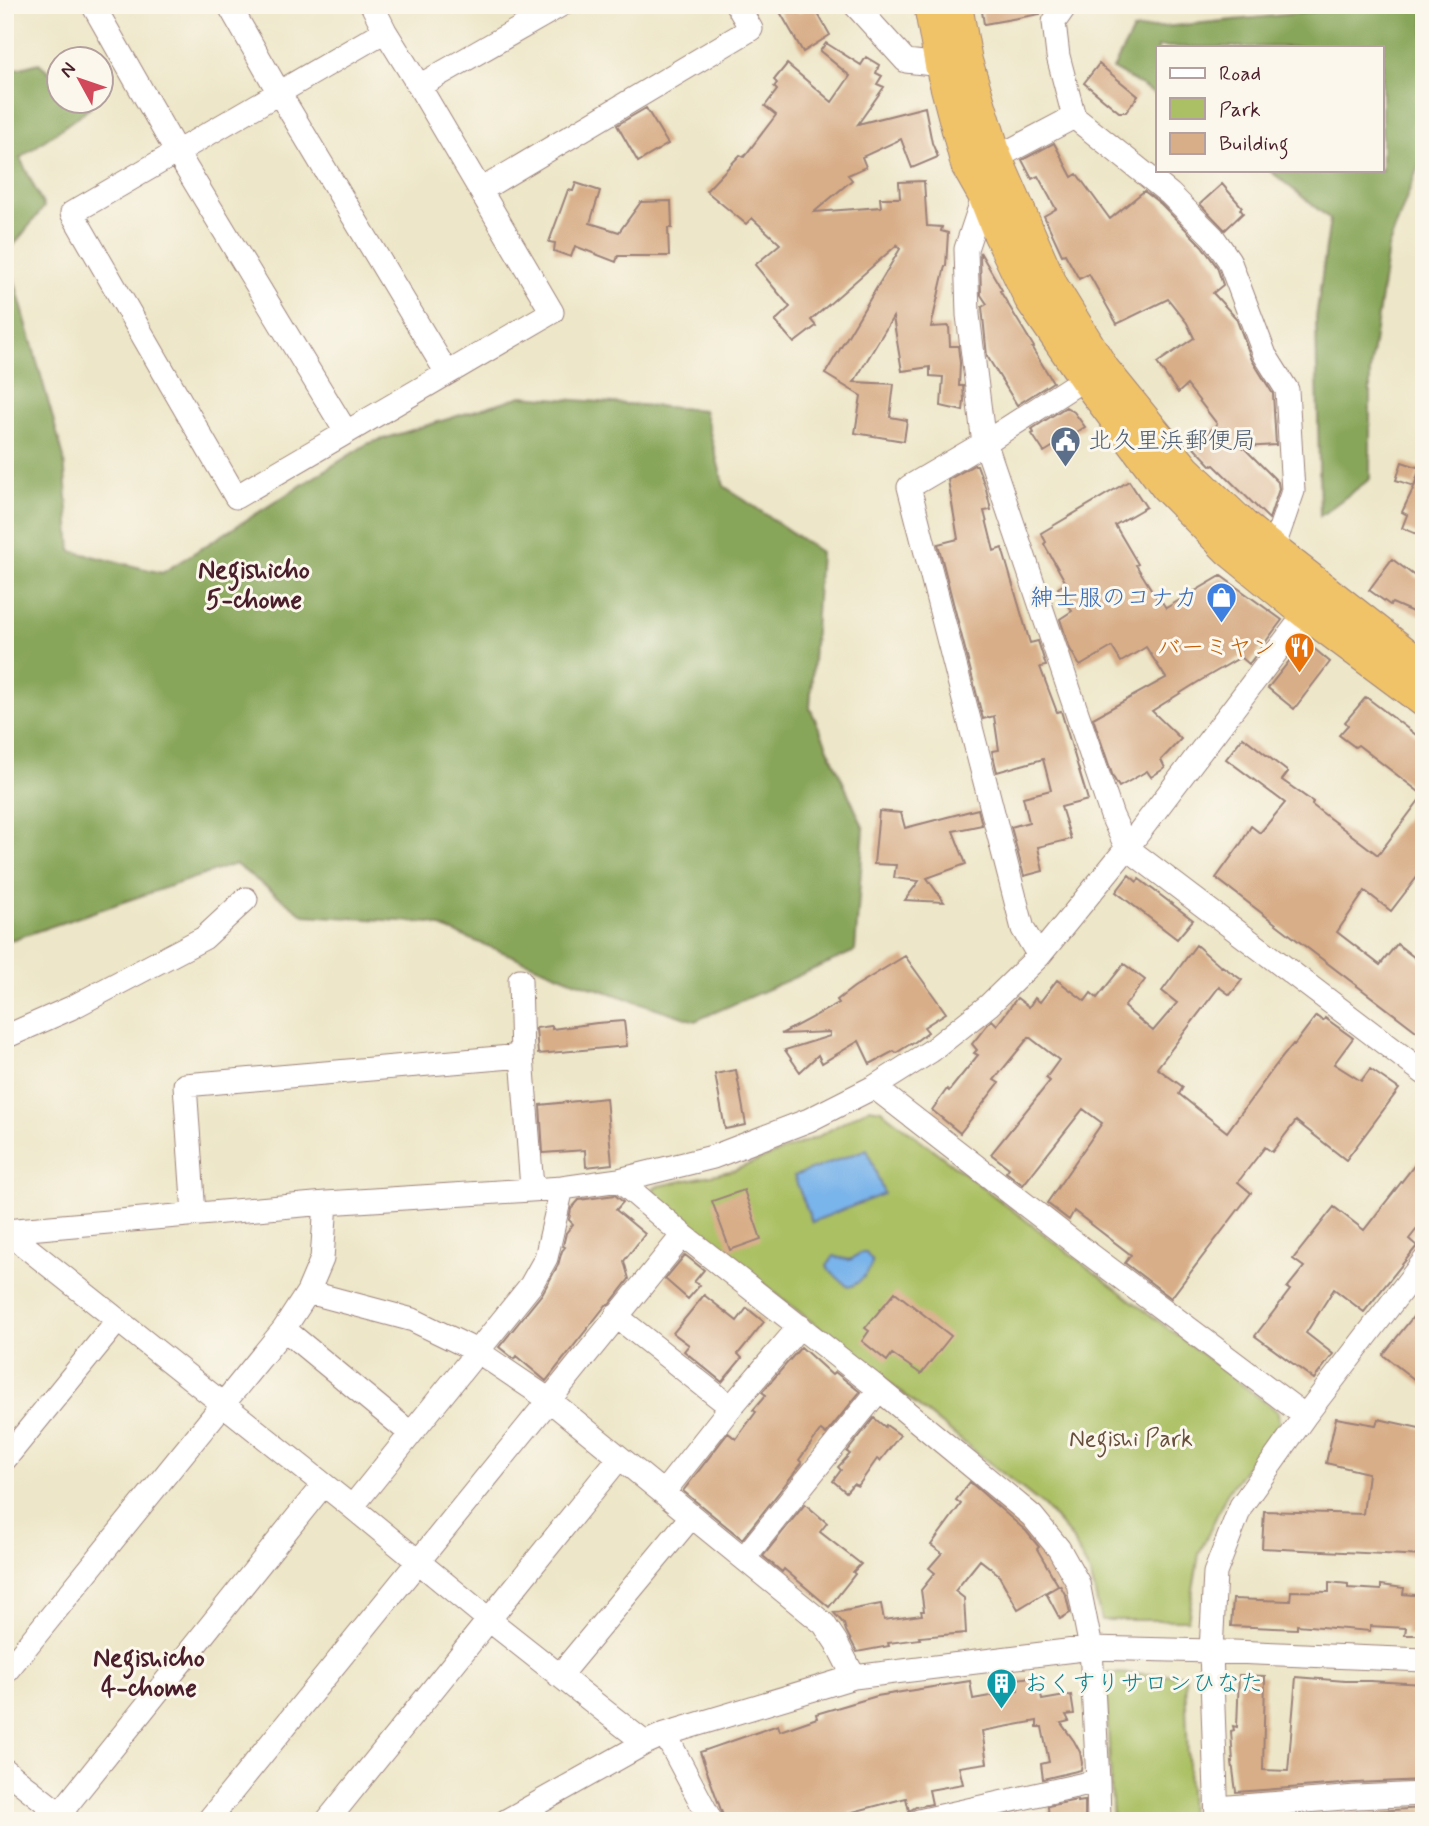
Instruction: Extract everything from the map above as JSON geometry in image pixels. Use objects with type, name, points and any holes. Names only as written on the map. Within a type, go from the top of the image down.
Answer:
[{"type":"highway","points":[[930,5],[1052,286],[1103,369],[1185,470],[1248,530],[1273,549],[1315,601],[1424,701]]},
{"type":"highway","points":[[956,5],[954,63],[967,165],[984,195],[1030,298],[1085,377],[1166,486],[1229,550],[1424,668]]},
{"type":"street","points":[[93,5],[176,151],[346,432]]},
{"type":"street","points":[[229,5],[278,92],[447,373]]},
{"type":"street","points":[[372,5],[552,312],[236,497],[72,213],[385,30]]},
{"type":"street","points":[[419,86],[561,5]]},
{"type":"street","points":[[481,190],[751,29],[737,5]]},
{"type":"street","points":[[855,5],[906,61],[954,63]]},
{"type":"street","points":[[1066,5],[1054,22],[1058,56],[1074,117],[1170,194],[1213,237],[1229,260],[1265,355],[1287,390],[1293,491],[1273,549]]},
{"type":"street","points":[[996,158],[1074,117]]},
{"type":"street","points":[[984,195],[967,249],[968,315],[983,436],[1112,816],[1127,848],[1424,1073]]},
{"type":"street","points":[[1039,956],[1023,929],[909,486],[986,442],[1085,377]]},
{"type":"street","points":[[5,1231],[326,1203],[562,1188],[619,1180],[712,1157],[809,1120],[874,1087],[931,1051],[989,1005],[1039,956],[1127,848],[1315,601]]},
{"type":"street","points":[[5,1037],[71,1008],[204,938],[246,898]]},
{"type":"street","points":[[520,980],[522,1056],[532,1188]]},
{"type":"street","points":[[194,1214],[185,1085],[522,1056]]},
{"type":"street","points":[[874,1087],[1305,1416]]},
{"type":"street","points":[[619,1180],[682,1235],[800,1326],[1032,1516],[1059,1549],[1078,1583],[1091,1648],[1099,1821]]},
{"type":"street","points":[[352,1507],[531,1285],[546,1258],[562,1188]]},
{"type":"street","points":[[5,1673],[284,1329],[308,1292],[322,1259],[326,1203]]},
{"type":"street","points":[[5,1231],[352,1507],[559,1676],[655,1738],[712,1821]]},
{"type":"street","points":[[208,1821],[682,1235]]},
{"type":"street","points":[[1424,1261],[1305,1416],[1241,1506],[1215,1573],[1211,1651],[1217,1814],[1342,1798],[1424,1794]]},
{"type":"street","points":[[308,1292],[413,1320],[477,1351],[548,1399],[824,1623],[854,1677]]},
{"type":"street","points":[[616,1316],[731,1407]]},
{"type":"street","points":[[5,1459],[118,1320]]},
{"type":"street","points":[[663,1493],[800,1326]]},
{"type":"street","points":[[284,1329],[410,1433]]},
{"type":"street","points":[[744,1558],[879,1390]]},
{"type":"street","points":[[327,1821],[620,1458]]},
{"type":"street","points":[[5,1770],[61,1818],[323,1485]]},
{"type":"street","points":[[559,1676],[691,1517]]},
{"type":"street","points":[[506,1821],[655,1738],[854,1677],[1091,1648],[1424,1660]]},
{"type":"street","points":[[919,1821],[1098,1781]]},
{"type":"green space","points":[[1383,5],[1424,5],[1424,151],[1388,248],[1370,370],[1370,479],[1320,516],[1316,318],[1330,219],[1271,172],[1384,172],[1384,46],[1156,46],[1156,94],[1113,69],[1133,30]]},
{"type":"green space","points":[[39,63],[46,69],[46,116],[79,116],[20,158],[44,207],[7,254],[64,458],[71,551],[162,573],[367,444],[522,396],[704,410],[724,486],[820,552],[810,708],[864,829],[855,951],[695,1021],[574,981],[431,923],[304,915],[235,864],[11,940],[5,932],[5,72]]},
{"type":"green space","name":"Negishi Park","points":[[869,1108],[881,1110],[1278,1412],[1279,1423],[1227,1493],[1199,1554],[1188,1620],[1101,1620],[1091,1576],[1071,1537],[1044,1506],[653,1196],[654,1187],[735,1170],[817,1137]]},
{"type":"green space","points":[[1105,1673],[1185,1675],[1190,1821],[1113,1821]]},
{"type":"water","points":[[867,1149],[884,1194],[812,1222],[794,1176]]},
{"type":"water","points":[[860,1253],[866,1253],[872,1261],[871,1265],[856,1284],[848,1287],[827,1266],[834,1256],[850,1260]]},
{"type":"building","points":[[776,5],[793,5],[799,13],[813,5],[830,35],[803,52]]},
{"type":"building","points":[[981,5],[1039,5],[1040,14],[984,24]]},
{"type":"building","points":[[826,43],[861,65],[866,57],[879,65],[876,73],[882,76],[877,84],[884,87],[858,124],[925,107],[932,143],[938,157],[912,168],[901,139],[862,157],[866,167],[848,175],[852,180],[814,212],[881,207],[880,198],[900,198],[899,182],[924,181],[927,226],[942,227],[941,231],[948,233],[946,266],[931,327],[949,326],[950,346],[958,346],[963,411],[941,406],[943,377],[930,376],[930,367],[902,371],[893,317],[854,382],[894,384],[890,417],[907,420],[904,441],[855,433],[861,396],[825,374],[900,249],[898,244],[811,320],[816,326],[794,343],[775,321],[790,307],[755,265],[780,244],[752,218],[746,224],[706,191],[740,155],[744,157],[776,115],[765,106],[777,90],[774,80],[787,64],[832,102],[850,76],[820,51]]},
{"type":"building","points":[[1099,64],[1138,96],[1126,112],[1119,112],[1084,83]]},
{"type":"building","points":[[646,108],[668,144],[638,162],[617,125]]},
{"type":"building","points":[[1054,143],[1072,177],[1077,174],[1110,219],[1144,191],[1161,204],[1202,246],[1217,267],[1223,285],[1213,293],[1236,318],[1252,360],[1273,394],[1276,445],[1243,447],[1278,482],[1279,489],[1269,519],[1194,447],[1217,424],[1187,385],[1178,393],[1157,363],[1194,338],[1187,323],[1168,299],[1117,324],[1089,274],[1079,279],[1065,254],[1062,255],[1044,216],[1056,209],[1038,176],[1032,179],[1022,160]]},
{"type":"building","points":[[576,183],[600,191],[590,223],[619,232],[641,202],[671,201],[669,256],[618,256],[616,262],[575,246],[571,257],[554,251],[555,243],[549,242],[568,190],[573,191]]},
{"type":"building","points":[[1222,184],[1242,207],[1240,209],[1243,213],[1225,230],[1200,204]]},
{"type":"building","points":[[980,252],[1053,382],[1017,405],[987,356],[982,307],[987,304],[981,295]]},
{"type":"building","points":[[1066,407],[1074,412],[1085,427],[1044,452],[1032,434],[1032,429]]},
{"type":"building","points":[[1402,462],[1420,468],[1414,486],[1396,480]]},
{"type":"building","points":[[977,465],[991,510],[984,511],[994,551],[1002,548],[1030,643],[1038,641],[1046,666],[1040,667],[1057,712],[1061,711],[1088,800],[1061,807],[1071,839],[1038,847],[1043,871],[1024,876],[1011,827],[1029,822],[1023,797],[1051,790],[1043,759],[997,772],[992,751],[999,750],[994,716],[983,719],[938,544],[958,539],[948,480]]},
{"type":"building","points":[[1424,466],[1424,537],[1402,528],[1407,515],[1402,512]]},
{"type":"building","points":[[1129,481],[1146,507],[1115,525],[1138,564],[1136,565],[1166,608],[1221,576],[1282,620],[1249,664],[1241,657],[1152,711],[1181,739],[1161,760],[1165,768],[1151,777],[1147,771],[1119,787],[1093,718],[1166,678],[1146,647],[1121,662],[1112,647],[1080,666],[1070,649],[1060,619],[1072,611],[1058,588],[1066,583],[1044,544],[1046,542],[1041,533]]},
{"type":"building","points":[[1392,559],[1424,583],[1424,617],[1392,603],[1390,605],[1369,590]]},
{"type":"building","points":[[1305,641],[1330,662],[1294,709],[1268,688]]},
{"type":"building","points":[[1366,697],[1424,741],[1424,868],[1391,911],[1365,891],[1337,932],[1380,965],[1397,944],[1424,965],[1424,1037],[1216,878],[1251,826],[1260,833],[1285,803],[1226,759],[1243,737],[1288,772],[1282,780],[1378,855],[1423,795],[1358,745],[1355,747],[1339,735],[1348,725],[1345,722]]},
{"type":"building","points":[[978,809],[982,825],[953,831],[966,864],[927,878],[944,902],[905,900],[919,881],[894,878],[896,865],[874,864],[879,811],[901,813],[905,828]]},
{"type":"building","points":[[1129,875],[1137,882],[1139,879],[1193,920],[1177,939],[1116,892]]},
{"type":"building","points":[[1196,945],[1221,967],[1242,980],[1230,995],[1219,987],[1157,1068],[1183,1087],[1179,1094],[1227,1132],[1316,1016],[1323,1021],[1325,1018],[1353,1038],[1334,1064],[1361,1081],[1370,1069],[1399,1089],[1346,1160],[1296,1121],[1272,1152],[1265,1147],[1238,1182],[1251,1193],[1171,1298],[1125,1263],[1131,1255],[1074,1211],[1069,1220],[1047,1203],[1102,1123],[1083,1109],[1023,1185],[1006,1172],[1009,1168],[991,1154],[1050,1081],[1046,1078],[1059,1060],[1029,1037],[994,1080],[999,1083],[960,1133],[932,1110],[978,1055],[974,1053],[977,1050],[972,1044],[988,1024],[992,1020],[997,1025],[1017,998],[1029,1007],[1035,998],[1040,1002],[1057,980],[1085,1001],[1091,993],[1097,998],[1124,964],[1145,980],[1124,1007],[1153,1031],[1177,1003],[1162,991]]},
{"type":"building","points":[[905,956],[946,1013],[924,1027],[928,1032],[912,1044],[870,1064],[859,1041],[822,1063],[818,1055],[800,1072],[785,1050],[830,1036],[830,1032],[781,1034],[839,1003],[837,1000],[854,987]]},
{"type":"building","points":[[624,1021],[627,1046],[538,1054],[536,1028],[552,1026],[552,1029]]},
{"type":"building","points":[[736,1070],[746,1125],[725,1129],[715,1074]]},
{"type":"building","points":[[606,1098],[612,1164],[586,1167],[585,1150],[543,1153],[540,1105]]},
{"type":"building","points":[[1424,1153],[1424,1220],[1409,1239],[1417,1246],[1364,1312],[1334,1289],[1306,1333],[1333,1354],[1314,1379],[1255,1336],[1304,1267],[1293,1259],[1334,1207],[1364,1230]]},
{"type":"building","points":[[744,1190],[761,1239],[730,1250],[712,1201]]},
{"type":"building","points":[[615,1195],[623,1202],[616,1210],[645,1234],[624,1261],[629,1279],[546,1381],[516,1356],[514,1359],[499,1347],[542,1294],[558,1265],[565,1247],[566,1233],[573,1224],[569,1220],[571,1209],[579,1200]]},
{"type":"building","points":[[685,1255],[704,1270],[694,1282],[700,1285],[688,1299],[665,1279]]},
{"type":"building","points":[[895,1292],[951,1336],[921,1374],[892,1354],[887,1361],[862,1341],[869,1331],[865,1328]]},
{"type":"building","points":[[704,1295],[737,1321],[747,1308],[764,1322],[738,1354],[742,1358],[722,1382],[684,1351],[689,1345],[673,1333]]},
{"type":"building","points":[[1424,1303],[1424,1387],[1383,1355]]},
{"type":"building","points":[[801,1347],[832,1375],[835,1372],[860,1392],[826,1434],[821,1430],[799,1460],[802,1463],[742,1539],[683,1491],[728,1433],[736,1439],[756,1412],[753,1410],[766,1395],[762,1392]]},
{"type":"building","points":[[874,1418],[900,1435],[880,1461],[877,1459],[858,1486],[853,1484],[846,1492],[833,1481],[841,1470],[838,1467]]},
{"type":"building","points":[[1336,1418],[1376,1425],[1378,1419],[1424,1429],[1424,1556],[1262,1548],[1264,1511],[1363,1514],[1368,1473],[1326,1463]]},
{"type":"building","points":[[970,1482],[1026,1531],[1039,1547],[1037,1549],[1058,1585],[1018,1609],[998,1574],[980,1560],[955,1591],[964,1598],[966,1633],[919,1637],[920,1639],[888,1643],[889,1646],[857,1652],[844,1624],[834,1613],[881,1604],[884,1620],[922,1615],[921,1611],[924,1611],[921,1590],[935,1573],[929,1568],[942,1553],[931,1545],[961,1504],[956,1500]]},
{"type":"building","points":[[805,1504],[827,1523],[820,1532],[861,1564],[829,1607],[784,1569],[782,1572],[763,1556]]},
{"type":"building","points":[[1329,1582],[1348,1584],[1348,1588],[1381,1590],[1381,1585],[1404,1588],[1403,1594],[1424,1596],[1421,1635],[1405,1635],[1406,1628],[1370,1626],[1370,1631],[1297,1625],[1297,1629],[1231,1626],[1233,1599],[1290,1601],[1291,1591],[1329,1592]]},
{"type":"building","points":[[1060,1585],[1070,1613],[1060,1619],[1046,1593]]},
{"type":"building","points":[[1239,1675],[1265,1676],[1263,1770],[1288,1771],[1296,1677],[1424,1684],[1424,1780],[1236,1792],[1231,1731],[1234,1730],[1233,1726],[1237,1727]]},
{"type":"building","points":[[1038,1676],[1042,1700],[1071,1695],[1074,1714],[1066,1715],[1069,1721],[1061,1723],[1080,1752],[1081,1770],[1043,1779],[1041,1764],[1049,1762],[1042,1727],[1037,1727],[1037,1721],[982,1731],[987,1763],[959,1767],[963,1784],[929,1790],[932,1804],[909,1811],[906,1798],[849,1813],[852,1821],[725,1821],[700,1752],[778,1725],[780,1731],[817,1718],[816,1714],[877,1696],[970,1681],[973,1699],[1018,1691],[1017,1679]]},
{"type":"building","points":[[1085,1801],[1085,1821],[1049,1821],[1048,1806]]},
{"type":"building","points":[[1424,1808],[1424,1821],[1280,1821],[1280,1817]]},
{"type":"place","name":"北久里浜郵便局","points":[[1065,468]]},
{"type":"place","name":"紳士服のコナカ","points":[[1221,625]]},
{"type":"place","name":"バーミヤン","points":[[1299,675]]},
{"type":"place","name":"おくすりサロンひなた","points":[[1001,1711]]},
{"type":"district","name":"Negishicho 5-chome","points":[[254,586]]},
{"type":"district","name":"Negishicho 4-chome","points":[[149,1674]]}]
